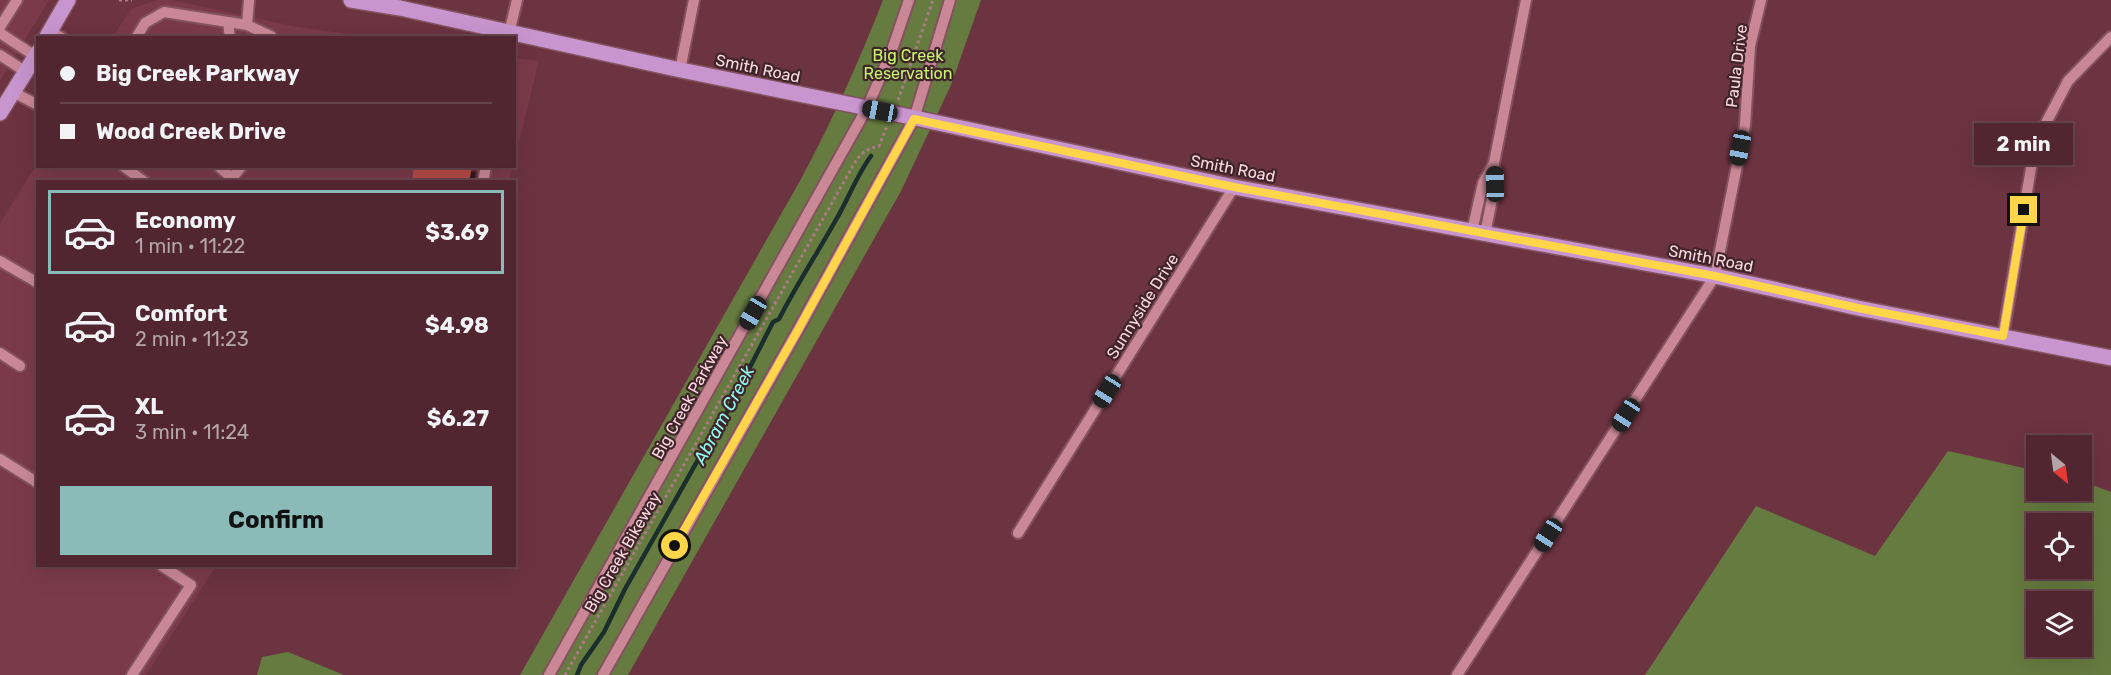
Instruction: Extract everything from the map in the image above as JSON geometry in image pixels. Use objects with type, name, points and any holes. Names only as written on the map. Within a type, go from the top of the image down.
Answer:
[{"type":"main road","points":[[53,35],[68,0]]},
{"type":"main road","name":"Smith Road","points":[[351,0],[401,4],[513,36]]},
{"type":"main road","name":"Smith Road","points":[[516,37],[867,108],[1234,187],[1715,276],[1858,308],[2111,358]]},
{"type":"main road","points":[[1,108],[36,54]]},
{"type":"street","points":[[0,27],[17,0]]},
{"type":"street","points":[[247,25],[249,0]]},
{"type":"street","points":[[513,36],[517,0]]},
{"type":"street","points":[[680,70],[694,0]]},
{"type":"street","name":"Big Creek Parkway","points":[[549,675],[867,108],[892,50],[909,0]]},
{"type":"street","points":[[603,675],[914,119],[950,0]]},
{"type":"street","points":[[1478,232],[1495,184],[1494,163],[1526,0]]},
{"type":"street","name":"Paula Drive","points":[[1715,276],[1745,125],[1750,46],[1761,0]]},
{"type":"street","points":[[137,36],[146,23],[164,12],[247,25],[271,36]]},
{"type":"street","points":[[228,22],[230,36]]},
{"type":"street","points":[[0,33],[36,54]]},
{"type":"street","points":[[2003,336],[2035,144],[2068,81],[2111,37]]},
{"type":"street","points":[[0,55],[26,72]]},
{"type":"street","points":[[13,92],[36,104]]},
{"type":"street","points":[[126,168],[142,180]]},
{"type":"street","points":[[220,168],[232,180]]},
{"type":"street","name":"Sunnyside Drive","points":[[1018,533],[1234,187]]},
{"type":"street","points":[[0,261],[36,282]]},
{"type":"street","points":[[1457,675],[1715,276]]},
{"type":"street","points":[[0,352],[20,366]]},
{"type":"street","points":[[0,459],[36,482]]},
{"type":"street","points":[[132,675],[191,585],[164,567]]},
{"type":"path","points":[[119,0],[132,0]]},
{"type":"path","points":[[901,92],[933,0]]},
{"type":"path","name":"Big Creek Bikeway","points":[[565,675],[846,178],[861,153],[879,146],[883,136]]},
{"type":"shaded area","points":[[0,0],[49,0],[0,81]]},
{"type":"shaded area","points":[[158,0],[171,0],[297,27],[364,36],[113,36],[131,9]]},
{"type":"shaded area","points":[[516,58],[539,61],[516,155]]},
{"type":"shaded area","points":[[36,166],[36,168],[513,168],[510,180],[36,180],[36,567],[215,567],[146,675],[0,675],[0,223]]},
{"type":"green space","name":"Big Creek Reservation","points":[[883,0],[981,0],[951,85],[901,191],[628,675],[520,675],[801,179],[845,91]]},
{"type":"green space","points":[[1948,451],[2026,469],[2026,501],[2092,501],[2092,485],[2111,492],[2111,675],[1645,675],[1756,506],[1875,556]]},
{"type":"green space","points":[[288,652],[344,675],[257,675],[262,657]]},
{"type":"building","points":[[414,168],[472,168],[469,180],[412,180]]},
{"type":"waterway","name":"Abram Creek","points":[[577,675],[581,665],[604,632],[625,589],[726,414],[773,322],[779,319],[871,156]]},
{"type":"route","points":[[675,546],[746,423],[914,119],[1234,187],[1715,276],[1858,308],[2003,336],[2024,210]]}]
